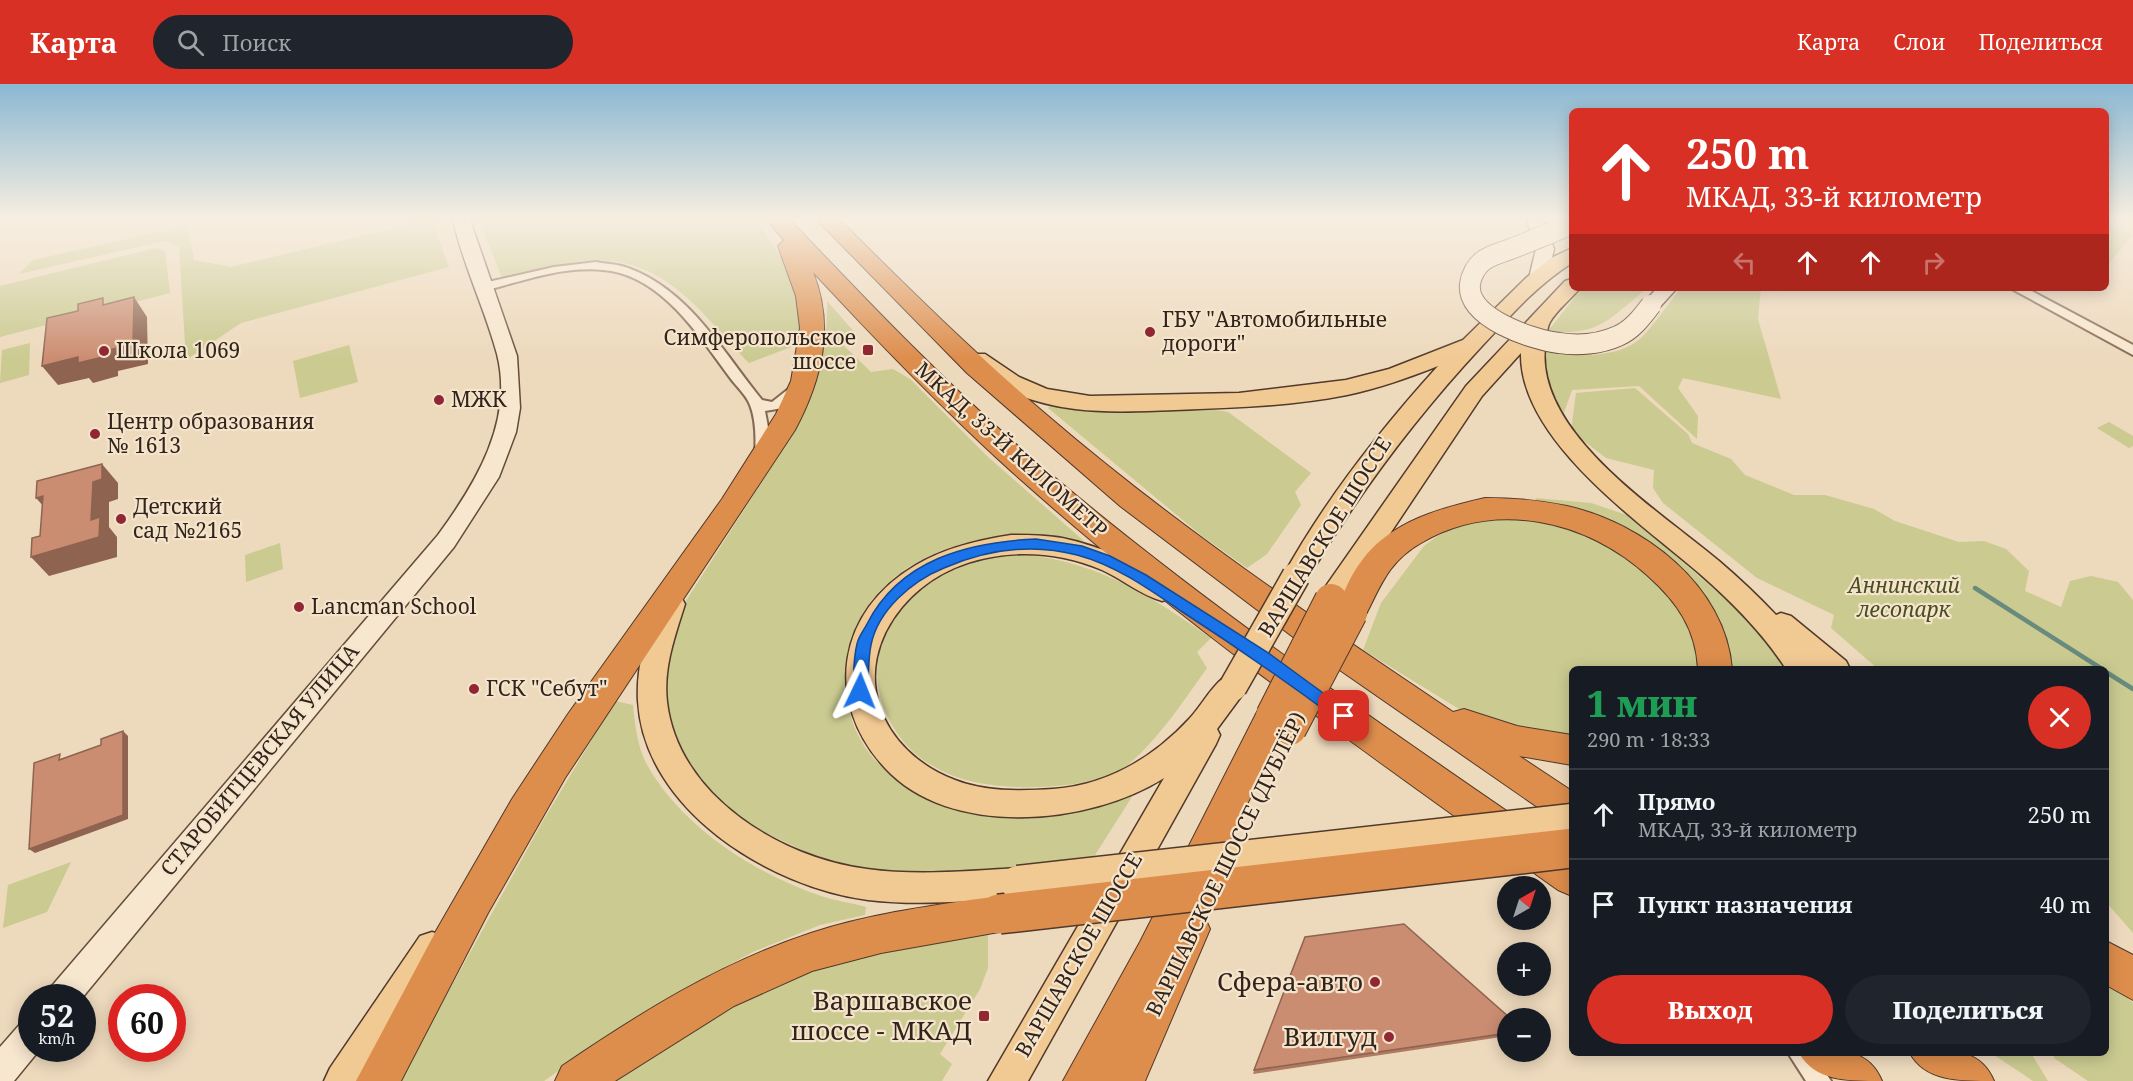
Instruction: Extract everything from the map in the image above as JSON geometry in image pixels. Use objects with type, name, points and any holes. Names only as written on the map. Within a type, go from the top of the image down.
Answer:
[{"type":"highway","points":[[378,1081],[497,857],[578,727],[650,621],[685,576],[762,461],[793,407],[802,384],[811,344],[811,297],[800,267]]},
{"type":"highway","name":"МКАД, 33-Й КИЛОМЕТР","points":[[821,267],[944,392],[1030,472],[1140,564],[1262,656],[1569,876]]},
{"type":"highway","name":"МКАД, 33-Й КИЛОМЕТР","points":[[875,267],[1026,411],[1121,491],[1242,583],[1363,669],[1569,809]]},
{"type":"highway","points":[[1374,566],[1397,544],[1417,531],[1442,519],[1468,511],[1499,508],[1522,509],[1570,517],[1606,530],[1638,548],[1667,573],[1689,598],[1707,626],[1715,653],[1716,666]]},
{"type":"highway","name":"ВАРШАВСКОЕ ШОССЕ (ДУБЛЁР)","points":[[1123,1081],[1281,722],[1341,606],[1374,566]]},
{"type":"highway","points":[[1363,669],[1443,714],[1491,735],[1538,747],[1569,750]]},
{"type":"highway","points":[[1085,1081],[1281,722]]},
{"type":"highway","points":[[577,1081],[678,1016],[767,969],[853,940],[1009,898],[1569,848]]},
{"type":"highway","points":[[2109,962],[2133,980]]},
{"type":"highway","points":[[1824,1056],[1860,1081]]},
{"type":"highway","points":[[1935,1056],[1972,1081]]},
{"type":"main road","name":"ВАРШАВСКОЕ ШОССЕ","points":[[1006,1081],[1296,576],[1340,507],[1402,418],[1506,307],[1554,267]]},
{"type":"main road","name":"ВАРШАВСКОЕ ШОССЕ","points":[[1341,606],[1407,486],[1474,391],[1569,288]]},
{"type":"main road","points":[[1539,319],[1532,336],[1535,377],[1558,427],[1578,453],[1603,479],[1832,666]]},
{"type":"main road","points":[[945,336],[996,374],[1030,392],[1074,402],[1101,404],[1195,402],[1303,394],[1397,375],[1470,345]]},
{"type":"main road","name":"ВАРШАВСКОЕ ШОССЕ (ДУБЛЁР)","points":[[1374,566],[1407,486]]},
{"type":"main road","points":[[1233,687],[1180,748],[1151,770],[1121,787],[1055,803],[989,802],[954,794],[924,781],[897,761],[878,740],[866,717],[860,691],[860,666],[864,644],[872,624],[883,606],[900,589],[935,566],[969,552],[1022,543],[1077,550],[1105,559],[1142,578],[1262,656]]},
{"type":"main road","points":[[1707,566],[1758,614],[1789,650],[1799,666]]},
{"type":"main road","points":[[685,576],[661,627],[650,671],[651,697],[663,751],[696,798],[722,821],[779,858],[810,871],[846,881],[884,887],[924,888],[1009,898],[1569,820]]},
{"type":"main road","points":[[343,1081],[399,995],[497,857]]},
{"type":"main road","points":[[2109,945],[2133,974]]},
{"type":"street","name":"СТАРОБИТЦЕВСКАЯ УЛИЦА","points":[[74,984],[446,541],[490,476],[503,447],[509,421],[511,376],[477,267]]},
{"type":"street","points":[[484,287],[578,267]]},
{"type":"street","points":[[607,267],[632,271],[660,289],[691,321],[757,403],[764,407],[777,406],[802,384]]},
{"type":"street","points":[[1476,267],[1470,279],[1470,293],[1487,316],[1528,336],[1551,342],[1579,344],[1605,341],[1621,335],[1665,291]]},
{"type":"street","points":[[1538,278],[1543,267]]},
{"type":"street","points":[[2022,291],[2133,351]]},
{"type":"street","points":[[757,403],[763,438],[762,461]]},
{"type":"street","points":[[0,1072],[18,1051]]},
{"type":"street","points":[[1801,1056],[1820,1081]]},
{"type":"green space","points":[[26,267],[52,267],[19,274]]},
{"type":"green space","points":[[80,267],[167,267],[170,293],[0,337],[0,286]]},
{"type":"green space","points":[[180,267],[449,267],[241,323],[186,360]]},
{"type":"green space","points":[[497,267],[553,267],[502,278]]},
{"type":"green space","points":[[636,267],[787,267],[794,277],[802,343],[749,363],[679,291],[660,277]]},
{"type":"green space","points":[[1580,291],[1643,291],[1613,316],[1592,328],[1580,331],[1548,331]]},
{"type":"green space","points":[[1679,291],[1761,291],[1758,319],[1781,399],[1683,378],[1678,388],[1698,416],[1697,439],[1639,386],[1572,390],[1561,421],[1545,377],[1543,351],[1590,355],[1614,352],[1636,342],[1647,332]]},
{"type":"green space","points":[[827,301],[857,335],[840,342],[871,372],[893,369],[910,379],[988,457],[1084,541],[1027,536],[969,542],[915,563],[892,580],[871,601],[863,613],[849,655],[846,687],[850,715],[861,741],[878,763],[899,782],[924,796],[952,807],[982,813],[999,813],[1135,792],[1090,863],[1028,863],[1028,867],[928,872],[855,868],[819,858],[758,829],[731,811],[688,767],[668,720],[665,661],[684,604],[803,415],[820,368],[826,335]]},
{"type":"green space","points":[[30,343],[29,375],[0,383],[2,350]]},
{"type":"green space","points":[[349,345],[358,382],[300,398],[293,361]]},
{"type":"green space","name":"Аннинский лесопарк","points":[[1635,388],[1688,434],[1692,443],[1731,459],[1745,475],[1794,495],[1825,495],[1874,509],[1895,521],[1959,542],[1984,541],[2006,549],[2029,571],[2025,591],[2061,607],[2070,581],[2091,576],[2118,582],[2133,600],[2133,933],[2109,905],[2109,666],[1875,666],[1831,628],[1834,615],[1757,578],[1663,503],[1653,488],[1654,470],[1606,458],[1571,431],[1576,393]]},
{"type":"green space","points":[[1051,404],[1202,408],[1228,412],[1311,473],[1295,492],[1301,505],[1267,554],[1247,568],[1202,536],[1048,408]]},
{"type":"green space","points":[[2109,422],[2133,436],[2133,446],[2129,448],[2097,428]]},
{"type":"green space","points":[[1535,498],[1591,503],[1630,516],[1747,618],[1787,666],[1728,666],[1702,598],[1537,502]]},
{"type":"green space","points":[[1537,517],[1600,535],[1681,601],[1703,666],[1569,666],[1569,739],[1493,726],[1459,709],[1363,650],[1381,603],[1424,546],[1450,527],[1473,519]]},
{"type":"green space","points":[[280,543],[283,569],[246,582],[245,555]]},
{"type":"green space","points":[[1029,555],[1080,566],[1125,584],[1211,638],[1197,652],[1207,668],[1181,705],[1162,730],[1130,763],[1110,775],[1086,782],[1039,787],[998,786],[958,777],[915,754],[894,729],[881,700],[877,673],[881,647],[890,624],[905,604],[924,586],[946,573],[971,563],[1001,556]]},
{"type":"green space","points":[[615,701],[633,705],[638,742],[646,763],[679,808],[699,827],[745,861],[770,875],[821,896],[866,907],[865,915],[820,925],[755,951],[700,980],[618,1029],[544,1081],[399,1081],[543,821]]},
{"type":"green space","points":[[71,862],[47,912],[3,928],[8,885]]},
{"type":"green space","points":[[988,931],[988,968],[980,989],[940,1054],[952,1064],[942,1081],[608,1081],[726,1009],[800,974],[869,954]]},
{"type":"green space","points":[[2109,980],[2133,1003],[2133,1081],[2088,1081],[2054,1056],[2109,1056]]},
{"type":"green space","points":[[1996,1056],[2033,1056],[2048,1081],[2033,1081]]},
{"type":"building","points":[[134,297],[133,344],[104,351],[103,357],[78,363],[78,357],[42,366],[47,318],[78,311],[78,304],[103,298],[103,305]]},
{"type":"building","points":[[102,464],[102,479],[93,482],[91,520],[100,517],[99,537],[31,557],[32,538],[40,536],[43,496],[36,498],[37,481]]},
{"type":"building","points":[[123,731],[123,815],[29,849],[34,763],[60,754],[59,760],[101,745],[101,739]]},
{"type":"building","name":"Сфера-авто","points":[[1404,924],[1499,1008],[1497,1035],[1254,1070],[1305,937]]},
{"type":"waterway","points":[[1975,588],[2097,666]]},
{"type":"waterway","points":[[2109,674],[2133,689]]},
{"type":"place","name":"ГБУ \"Автомобильные дороги\"","points":[[1150,332]]},
{"type":"place","name":"Симферопольское шоссе","points":[[868,350]]},
{"type":"place","name":"Школа 1069","points":[[104,351]]},
{"type":"place","name":"МЖК","points":[[439,400]]},
{"type":"place","name":"Центр образования № 1613","points":[[95,434]]},
{"type":"place","name":"Детский сад №2165","points":[[121,519]]},
{"type":"place","name":"Lancman School","points":[[299,607]]},
{"type":"place","name":"ГСК \"Себут\"","points":[[474,689]]},
{"type":"place","name":"Сфера-авто","points":[[1375,982]]},
{"type":"place","name":"Варшавское шоссе - МКАД","points":[[984,1016]]},
{"type":"place","name":"Вилгуд","points":[[1389,1037]]},
{"type":"route","points":[[860,691],[860,666],[864,644],[883,606],[900,589],[942,562],[969,552],[1022,543],[1077,550],[1105,559],[1142,578],[1262,656],[1344,716]]}]
